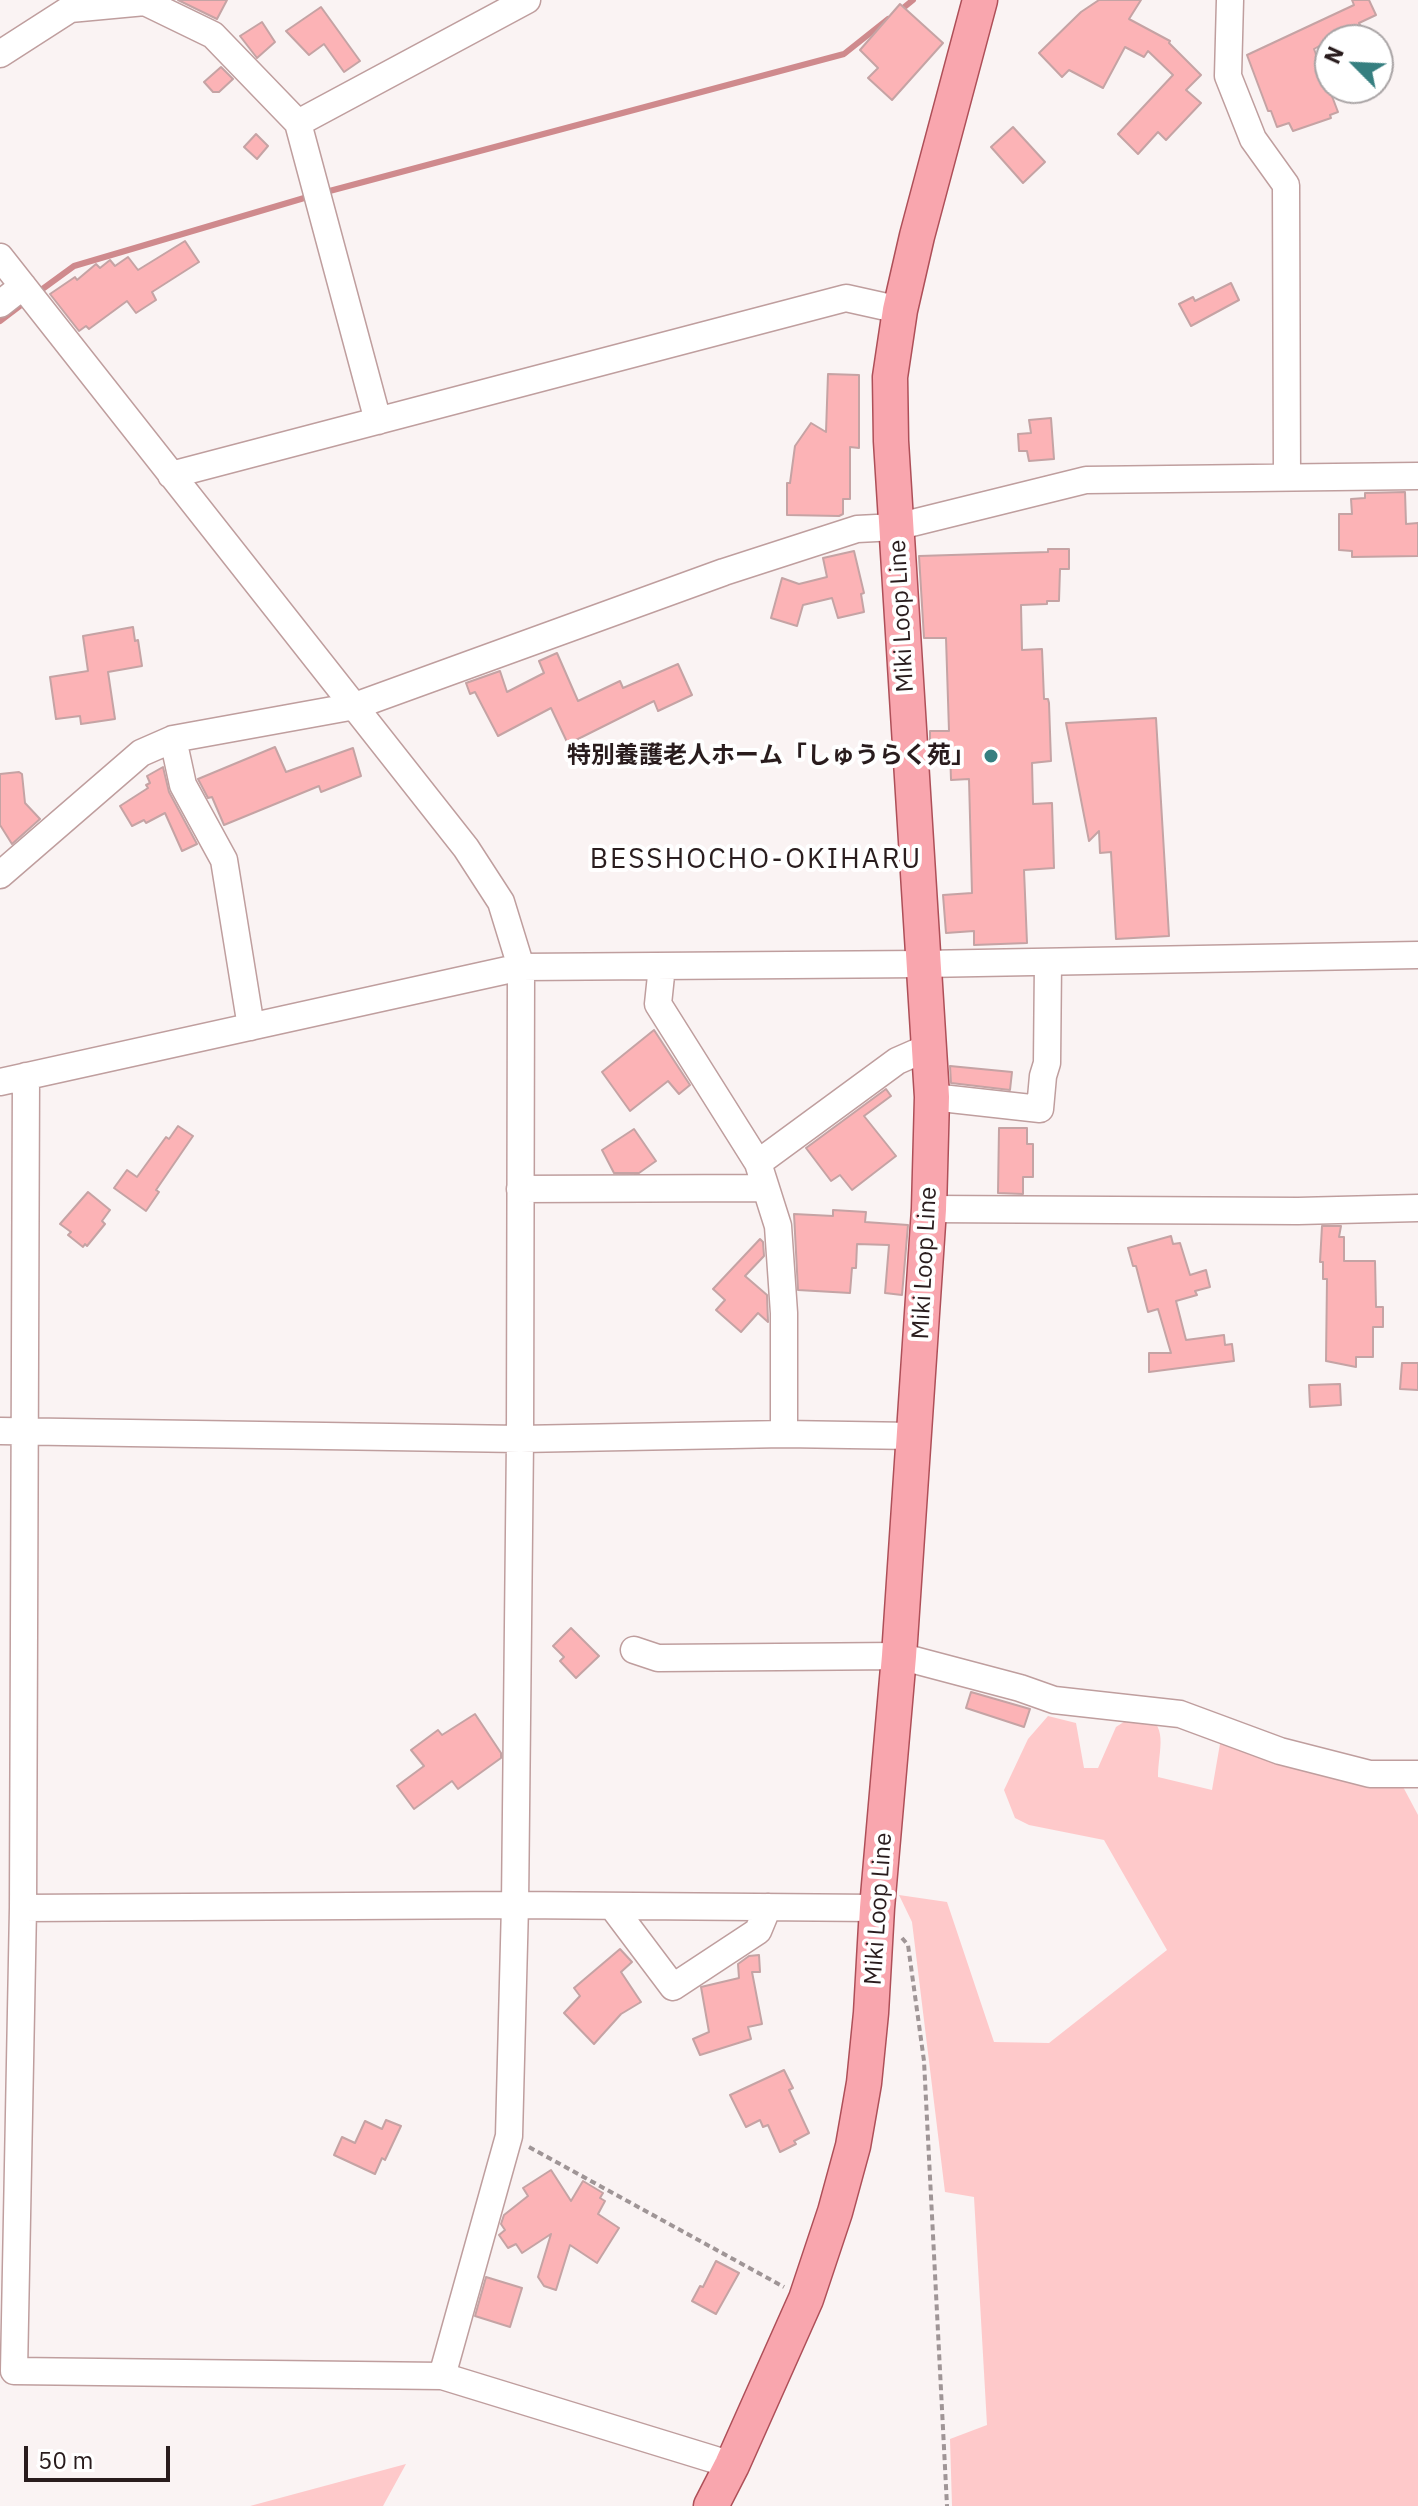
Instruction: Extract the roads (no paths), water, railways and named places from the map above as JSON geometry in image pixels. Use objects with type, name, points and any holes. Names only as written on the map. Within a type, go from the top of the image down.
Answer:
[{"type":"main road","name":"Miki Loop Line","points":[[711,2506],[806,2299],[853,2146],[864,2083],[899,1656],[929,1209],[932,1097],[896,527],[890,377],[900,310],[917,236],[980,0]]},
{"type":"street","points":[[298,123],[527,0]]},
{"type":"street","points":[[1230,0],[1228,76],[1253,139],[1286,185],[1287,476]]},
{"type":"street","points":[[0,54],[70,9],[145,2],[213,35],[298,123],[378,421]]},
{"type":"street","points":[[0,257],[466,848],[501,902],[521,967],[520,1439],[509,2136],[442,2376]]},
{"type":"street","points":[[0,304],[23,286]]},
{"type":"street","points":[[171,475],[846,298],[900,310]]},
{"type":"street","points":[[0,875],[141,753],[173,739],[355,706],[724,572],[857,529],[896,527],[1086,480],[1418,476]]},
{"type":"street","points":[[173,739],[183,785],[224,860],[251,1027]]},
{"type":"street","points":[[0,1082],[521,967],[1418,955]]},
{"type":"street","points":[[932,1097],[1040,1109],[1047,1063],[1048,962]]},
{"type":"street","points":[[662,966],[658,1004],[762,1176],[778,1226],[784,1313],[784,1434]]},
{"type":"street","points":[[520,1189],[762,1176],[897,1061],[929,1047]]},
{"type":"street","points":[[26,1076],[13,1432],[23,1908],[14,2371],[442,2376],[732,2465]]},
{"type":"street","points":[[929,1209],[1298,1211],[1418,1208]]},
{"type":"street","points":[[13,1432],[520,1439],[784,1434],[914,1436]]},
{"type":"street","points":[[634,1650],[658,1658],[899,1656],[1054,1700],[1180,1714],[1280,1751],[1370,1774],[1418,1774]]},
{"type":"street","points":[[23,1908],[515,1905],[877,1908]]},
{"type":"street","points":[[612,1906],[673,1987],[758,1931],[768,1907]]},
{"type":"waterway","points":[[897,13],[913,0]]},
{"type":"waterway","points":[[322,193],[844,54],[888,19]]},
{"type":"waterway","points":[[37,293],[74,266],[311,196]]},
{"type":"waterway","points":[[0,321],[25,302]]},
{"type":"place","name":"特別養護老人ホーム「しゅうらく苑」","points":[[991,756]]},
{"type":"district","name":"BESSHOCHO-OKIHARU","points":[[756,860]]}]
